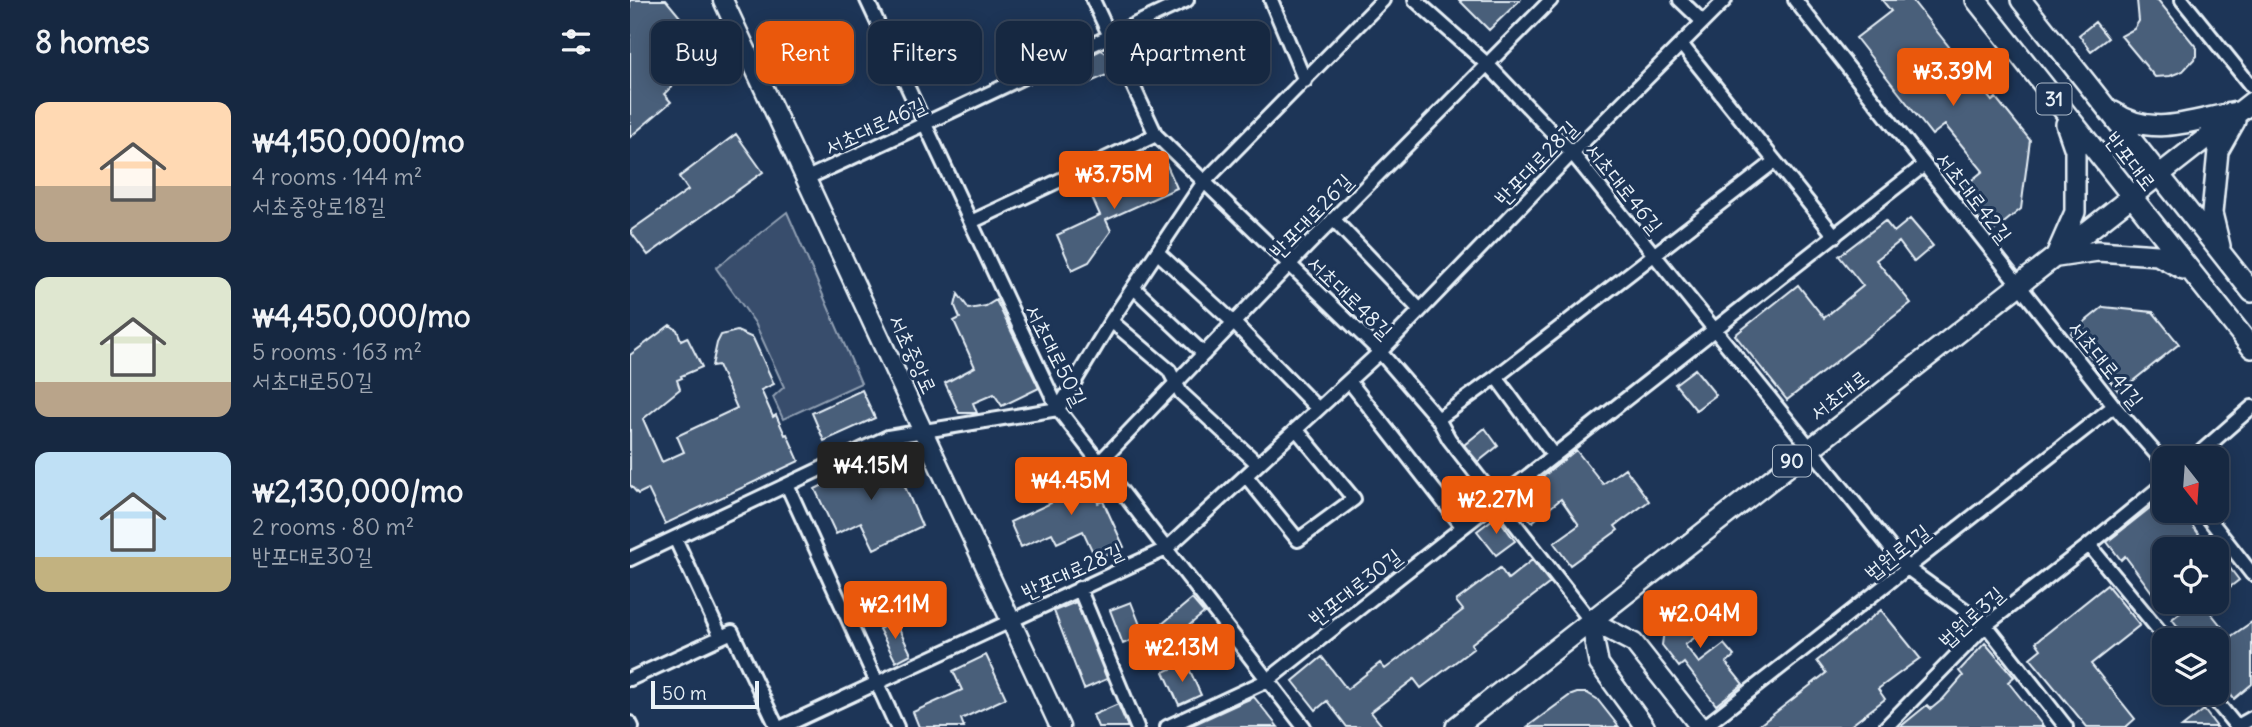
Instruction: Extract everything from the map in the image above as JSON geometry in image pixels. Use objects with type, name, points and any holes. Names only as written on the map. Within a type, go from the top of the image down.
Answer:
[{"type":"main road","name":"서초중앙로","points":[[723,0],[1060,727]]},
{"type":"main road","name":"반포대로","points":[[1976,0],[2252,348]]},
{"type":"main road","name":"반포대로","points":[[2021,0],[2252,292]]},
{"type":"main road","points":[[2105,106],[2124,119],[2151,126],[2179,125],[2246,106]]},
{"type":"main road","points":[[2221,253],[2212,213],[2218,152],[2246,106]]},
{"type":"main road","name":"서초대로","points":[[1456,727],[2246,106]]},
{"type":"main road","points":[[2056,257],[2075,212],[2075,150],[2061,108]]},
{"type":"main road","points":[[2056,257],[2098,251],[2157,255],[2193,275]]},
{"type":"main road","points":[[1590,620],[1599,664],[1645,727]]},
{"type":"main road","points":[[1590,620],[1634,643],[1702,727]]},
{"type":"street","name":"서초대로50길","points":[[867,0],[1058,409],[1304,727]]},
{"type":"street","name":"서초대로48길","points":[[1093,0],[1106,28]]},
{"type":"street","points":[[1153,16],[1157,0]]},
{"type":"street","name":"서초대로46길","points":[[1141,21],[1187,0]]},
{"type":"street","points":[[1271,0],[1305,81]]},
{"type":"street","points":[[630,559],[888,437],[1058,409],[1111,321],[1203,183],[1383,0]]},
{"type":"street","name":"서초대로46길","points":[[1415,0],[1489,65],[1572,153],[1907,569],[1986,625],[2066,727]]},
{"type":"street","name":"반포대로26길","points":[[1100,462],[1333,219],[1551,0]]},
{"type":"street","points":[[1680,0],[1703,22]]},
{"type":"street","name":"반포대로28길","points":[[779,727],[797,724],[1010,620],[1166,549],[1380,352],[1572,153],[1726,0]]},
{"type":"street","name":"서초대로42길","points":[[1795,0],[2020,286]]},
{"type":"street","points":[[2182,0],[2252,87]]},
{"type":"street","name":"서초대로46길","points":[[807,178],[925,125],[1106,36]]},
{"type":"street","points":[[1681,44],[1835,236]]},
{"type":"street","name":"서초대로48길","points":[[1132,84],[1156,135],[1380,352],[1438,419],[1449,439],[1590,620]]},
{"type":"street","points":[[971,222],[1156,135]]},
{"type":"street","name":"서초대로46길","points":[[1438,419],[1775,161]]},
{"type":"street","name":"반포대로30길","points":[[1167,727],[1268,680],[1924,165]]},
{"type":"street","points":[[1333,219],[1420,310]]},
{"type":"street","points":[[1157,252],[1234,323],[1318,409]]},
{"type":"street","name":"서초대로41길","points":[[2020,286],[2114,406],[2152,449]]},
{"type":"street","points":[[1134,288],[1204,354]]},
{"type":"street","points":[[1111,321],[1169,370],[1181,393],[1258,464]]},
{"type":"street","points":[[1496,377],[1554,456]]},
{"type":"street","points":[[1349,380],[1463,527]]},
{"type":"street","name":"법원로1길","points":[[1702,727],[2114,406]]},
{"type":"street","points":[[2208,446],[2252,407]]},
{"type":"street","points":[[1246,475],[1298,540],[1353,499],[1296,429]]},
{"type":"street","points":[[787,485],[897,727]]},
{"type":"street","name":"법원로3길","points":[[1886,727],[1986,625],[2152,494]]},
{"type":"street","points":[[2212,523],[2252,574]]},
{"type":"street","points":[[675,538],[721,637]]},
{"type":"street","points":[[2089,545],[2157,628]]},
{"type":"street","points":[[1079,589],[1137,727]]},
{"type":"street","points":[[630,680],[732,632],[779,727]]},
{"type":"street","points":[[2219,705],[2237,727],[2252,718]]},
{"type":"shaded area","points":[[787,212],[861,383],[783,419],[773,397],[784,387],[755,323],[716,268]]},
{"type":"building","points":[[630,0],[666,0],[683,21],[651,21],[651,84],[675,84],[664,94],[671,102],[630,137]]},
{"type":"building","points":[[1459,0],[1520,0],[1489,30]]},
{"type":"building","points":[[1882,0],[1912,0],[1992,101],[1996,98],[2030,140],[2021,209],[1990,234],[1957,192],[1983,171],[1945,125],[1932,135],[1856,38],[1891,11]]},
{"type":"building","points":[[2137,0],[2158,0],[2197,48],[2197,56],[2183,71],[2170,76],[2155,77],[2121,36],[2134,29],[2139,21]]},
{"type":"building","points":[[2095,22],[2108,38],[2091,51],[2079,35]]},
{"type":"building","points":[[1101,50],[1106,53],[1106,75],[1092,81],[1092,54]]},
{"type":"building","points":[[736,134],[763,172],[648,255],[630,231],[688,190],[679,177]]},
{"type":"building","points":[[1165,161],[1177,188],[1106,220],[1111,231],[1089,262],[1072,270],[1057,235],[1100,215],[1091,195]]},
{"type":"building","points":[[1910,219],[1933,246],[1914,262],[1899,242],[1876,260],[1911,303],[1787,400],[1735,335],[1798,285],[1824,318],[1863,286],[1839,256],[1885,221],[1894,232]]},
{"type":"building","points":[[958,294],[969,309],[986,306],[996,300],[1039,388],[1002,406],[994,394],[973,403],[977,413],[959,413],[945,383],[975,367],[954,321],[960,318],[955,306]]},
{"type":"building","points":[[2103,307],[2153,312],[2179,344],[2119,392],[2071,333]]},
{"type":"building","points":[[670,325],[677,330],[681,340],[687,337],[702,367],[681,376],[682,378],[677,380],[680,389],[643,419],[662,462],[684,452],[677,436],[737,408],[718,365],[712,366],[721,335],[737,331],[753,338],[774,384],[761,390],[773,417],[776,415],[785,435],[787,434],[799,461],[665,524],[648,489],[638,494],[630,485],[630,355]]},
{"type":"building","points":[[1695,369],[1716,395],[1696,410],[1675,384]]},
{"type":"building","points":[[862,390],[875,418],[824,441],[812,413]]},
{"type":"building","points":[[1485,428],[1498,446],[1478,462],[1464,445]]},
{"type":"building","points":[[1576,450],[1603,484],[1625,468],[1649,501],[1615,526],[1618,530],[1570,565],[1554,543],[1579,525],[1561,499],[1532,522],[1514,500]]},
{"type":"building","points":[[890,452],[922,526],[874,549],[861,522],[836,534],[815,489]]},
{"type":"building","points":[[1083,468],[1098,503],[1103,501],[1124,547],[1096,559],[1083,531],[1057,543],[1052,533],[1021,547],[1010,522],[1051,503],[1044,486]]},
{"type":"building","points":[[2152,506],[2152,523],[2190,523],[2201,537],[2152,537],[2152,592],[2125,556],[2121,560],[2107,542]]},
{"type":"building","points":[[1497,516],[1515,541],[1496,555],[1477,531]]},
{"type":"building","points":[[1532,560],[1550,583],[1471,644],[1474,648],[1421,688],[1414,679],[1371,712],[1383,727],[1347,727],[1327,701],[1316,710],[1293,681],[1322,657],[1347,689],[1380,663],[1385,669],[1463,610],[1456,601],[1500,568],[1508,579]]},
{"type":"building","points":[[2229,567],[2239,580],[2229,588]]},
{"type":"building","points":[[2107,585],[2140,625],[2091,664],[2135,719],[2126,727],[2087,727],[2030,658],[2041,649],[2036,642]]},
{"type":"building","points":[[1700,595],[1719,619],[1685,645],[1699,663],[1724,644],[1734,656],[1726,663],[1743,684],[1716,705],[1684,663],[1679,667],[1662,645],[1665,623]]},
{"type":"building","points":[[1192,599],[1204,613],[1162,648],[1150,634]]},
{"type":"building","points":[[1076,602],[1107,679],[1084,689],[1054,611]]},
{"type":"building","points":[[1131,602],[1144,635],[1123,644],[1110,610]]},
{"type":"building","points":[[1881,610],[1920,658],[1878,689],[1885,699],[1849,727],[1757,727],[1826,673],[1817,661]]},
{"type":"building","points":[[2178,614],[2212,614],[2223,628],[2179,628],[2172,619]]},
{"type":"building","points":[[895,621],[911,654],[896,662],[879,629]]},
{"type":"building","points":[[2252,622],[2252,684],[2234,699],[2229,693],[2229,636]]},
{"type":"building","points":[[1985,643],[2014,677],[2008,682],[2044,727],[1900,727],[1927,705],[1931,709],[1943,699],[1963,676],[1959,671]]},
{"type":"building","points":[[986,655],[1006,698],[961,719],[964,727],[919,727],[913,712],[962,690],[953,671]]},
{"type":"building","points":[[1186,662],[1201,695],[1179,705],[1164,672]]},
{"type":"building","points":[[1587,693],[1597,699],[1619,727],[1527,727],[1569,696]]},
{"type":"building","points":[[1254,697],[1278,727],[1188,727],[1238,704]]},
{"type":"building","points":[[1118,704],[1128,727],[1098,727],[1093,715]]},
{"type":"building","points":[[2204,710],[2217,727],[2182,727]]}]
